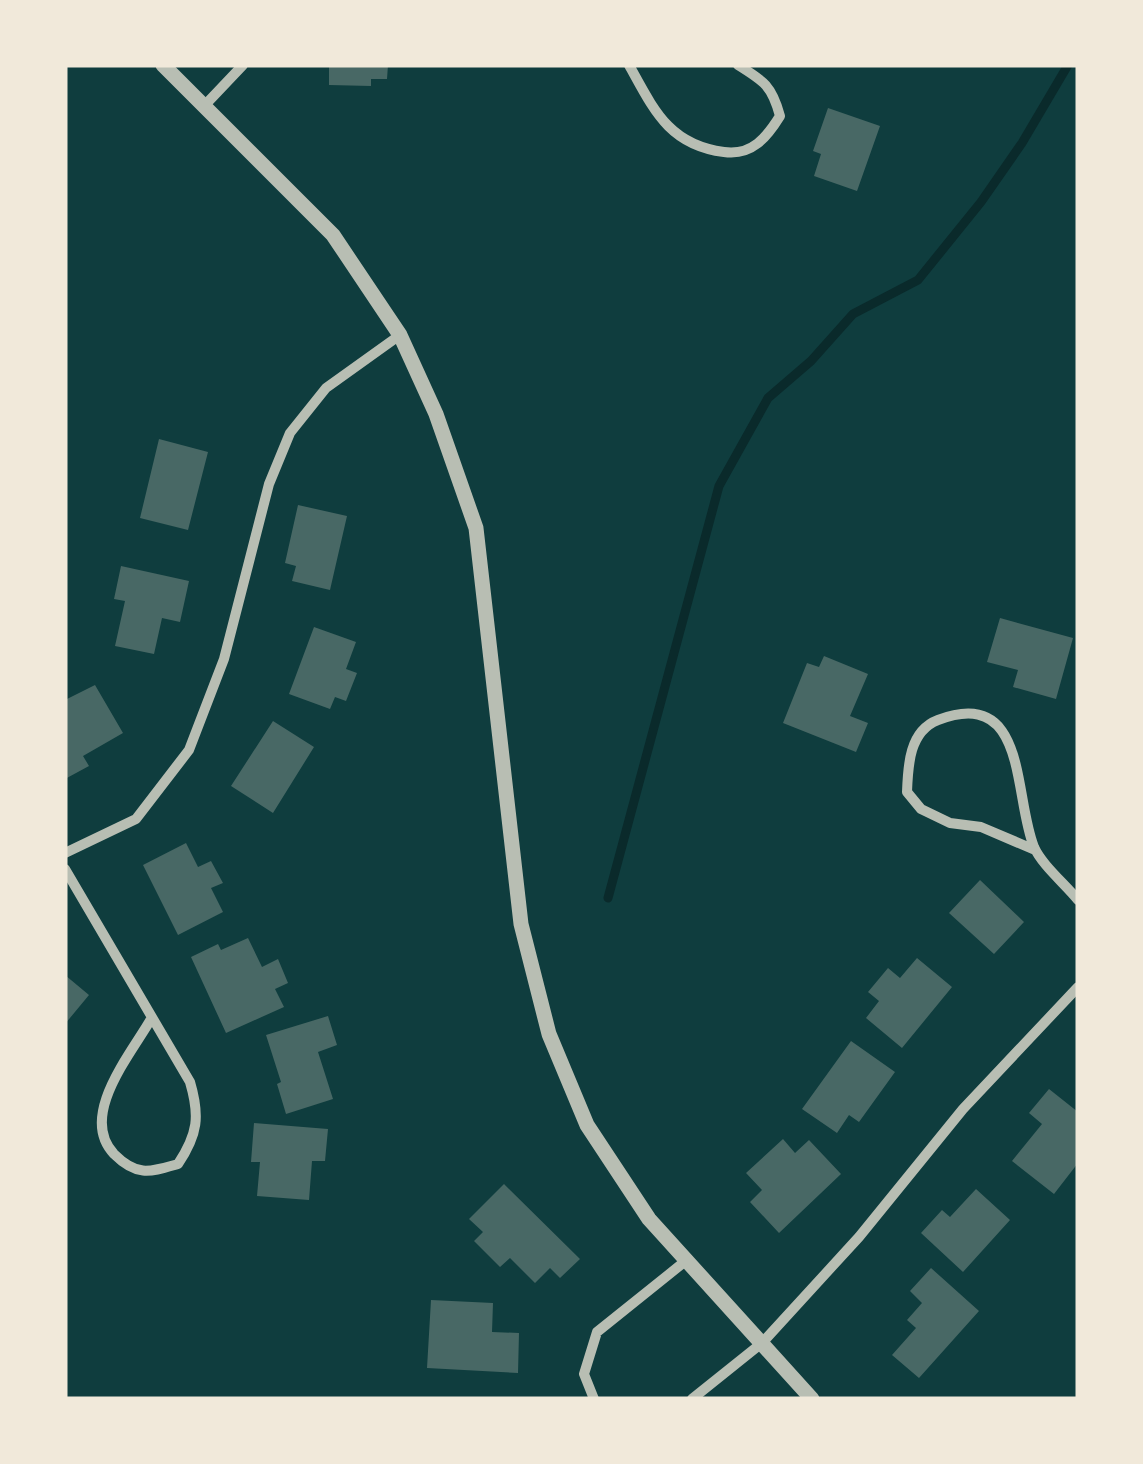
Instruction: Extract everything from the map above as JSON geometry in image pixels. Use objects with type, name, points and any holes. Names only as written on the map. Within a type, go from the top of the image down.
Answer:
[{"type":"street","points":[[163,65],[334,235],[400,335],[436,414],[476,528],[522,924],[549,1034],[587,1124],[648,1218],[812,1399]]},
{"type":"street","points":[[206,104],[244,65]]},
{"type":"street","points":[[629,65],[670,130],[696,149],[733,154],[764,142],[780,116],[773,91],[738,65]]},
{"type":"street","points":[[65,853],[136,819],[189,750],[224,659],[270,484],[290,433],[326,388],[400,335]]},
{"type":"street","points":[[1035,850],[1018,787],[1012,743],[996,722],[976,715],[955,715],[933,722],[917,738],[908,762],[907,792],[920,809],[950,823],[982,826],[1035,850],[1078,900]]},
{"type":"street","points":[[65,869],[190,1082],[198,1108],[192,1143],[178,1164],[148,1173],[126,1166],[109,1148],[100,1126],[106,1098],[151,1020]]},
{"type":"street","points":[[692,1399],[762,1343],[860,1237],[963,1109],[1078,988]]},
{"type":"street","points":[[594,1399],[584,1374],[597,1332],[688,1259]]},
{"type":"building","points":[[329,65],[388,65],[387,79],[371,79],[371,86],[329,85]]},
{"type":"building","points":[[828,108],[880,126],[857,191],[814,176],[821,154],[813,151]]},
{"type":"building","points":[[159,439],[208,452],[188,530],[140,518]]},
{"type":"building","points":[[298,505],[347,516],[330,590],[292,581],[296,566],[285,563]]},
{"type":"building","points":[[121,566],[189,581],[180,622],[162,618],[154,654],[115,646],[125,601],[114,599]]},
{"type":"building","points":[[1000,618],[1073,638],[1056,699],[1013,687],[1018,670],[987,662]]},
{"type":"building","points":[[314,627],[356,642],[346,669],[357,673],[346,701],[335,697],[330,709],[289,694]]},
{"type":"building","points":[[824,656],[868,674],[850,716],[868,723],[856,752],[783,723],[807,663],[819,667]]},
{"type":"building","points":[[95,685],[123,733],[83,756],[89,766],[65,779],[65,700]]},
{"type":"building","points":[[273,721],[314,747],[273,813],[231,786]]},
{"type":"building","points":[[186,843],[198,867],[211,861],[223,883],[211,888],[223,912],[178,935],[143,865]]},
{"type":"building","points":[[980,880],[1024,922],[994,954],[949,913]]},
{"type":"building","points":[[248,938],[262,967],[278,959],[288,983],[275,989],[284,1007],[226,1033],[191,957],[218,944],[221,950]]},
{"type":"building","points":[[917,958],[952,987],[902,1048],[866,1018],[879,1001],[868,992],[888,968],[900,978]]},
{"type":"building","points":[[65,975],[89,995],[65,1024]]},
{"type":"building","points":[[328,1016],[337,1045],[318,1052],[333,1099],[286,1114],[277,1084],[281,1082],[266,1035]]},
{"type":"building","points":[[851,1041],[895,1072],[859,1122],[849,1115],[837,1133],[802,1109]]},
{"type":"building","points":[[1049,1089],[1078,1112],[1078,1163],[1054,1194],[1012,1161],[1042,1124],[1029,1113]]},
{"type":"building","points":[[254,1123],[328,1129],[325,1161],[312,1161],[309,1200],[257,1196],[260,1162],[251,1162]]},
{"type":"building","points":[[783,1139],[795,1153],[809,1140],[841,1174],[779,1233],[750,1202],[762,1190],[746,1173]]},
{"type":"building","points":[[504,1184],[580,1259],[560,1278],[550,1268],[535,1283],[510,1258],[500,1267],[474,1241],[483,1232],[469,1219]]},
{"type":"building","points":[[976,1189],[1010,1220],[963,1272],[921,1233],[942,1210],[950,1217]]},
{"type":"building","points":[[931,1268],[979,1311],[919,1378],[892,1355],[916,1328],[907,1320],[922,1303],[910,1291]]},
{"type":"building","points":[[431,1300],[493,1303],[492,1332],[519,1333],[518,1373],[427,1368]]},
{"type":"waterway","points":[[608,898],[719,486],[768,398],[811,361],[853,314],[918,280],[981,202],[1068,65]]}]
